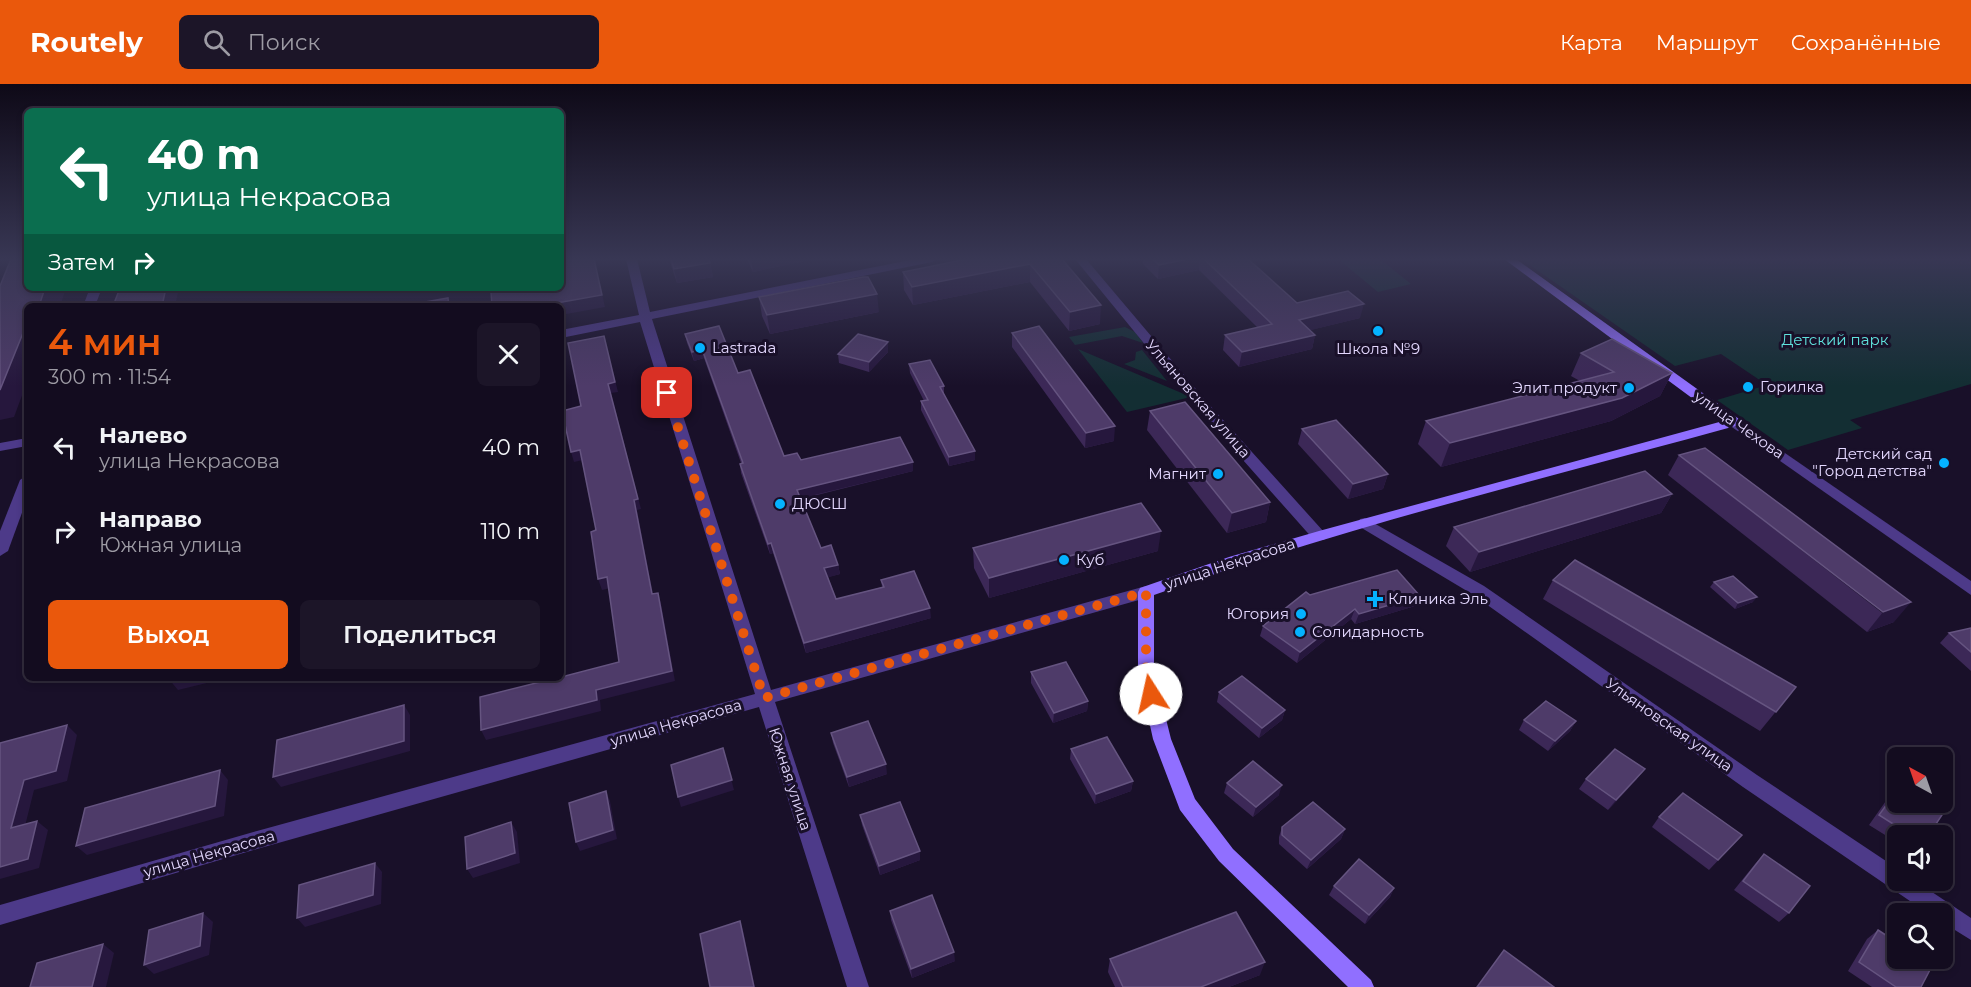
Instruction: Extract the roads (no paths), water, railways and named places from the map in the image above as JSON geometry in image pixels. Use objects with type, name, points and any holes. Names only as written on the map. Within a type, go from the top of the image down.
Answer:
[{"type":"main road","name":"улица Чехова","points":[[1567,301],[1734,422]]},
{"type":"main road","name":"улица Некрасова","points":[[1146,592],[1319,536],[1734,422]]},
{"type":"main road","points":[[1146,592],[1146,671],[1162,739],[1187,804],[1226,855],[1363,987]]},
{"type":"street","name":"Южная улица","points":[[641,301],[764,698],[858,987]]},
{"type":"street","points":[[564,333],[723,301]]},
{"type":"street","name":"Ульяновская улица","points":[[1115,301],[1201,404],[1319,536]]},
{"type":"street","name":"улица Чехова","points":[[1734,422],[1971,589]]},
{"type":"street","points":[[0,447],[24,443]]},
{"type":"street","points":[[0,551],[24,488]]},
{"type":"street","name":"Ульяновская улица","points":[[1365,523],[1478,590],[1750,781],[1971,930]]},
{"type":"street","name":"улица Некрасова","points":[[0,915],[1146,592]]},
{"type":"place","name":"Школа №9","points":[[1378,331]]},
{"type":"place","name":"Lastrada","points":[[700,348]]},
{"type":"place","name":"Горилка","points":[[1748,387]]},
{"type":"place","name":"Элит продукт","points":[[1629,388]]},
{"type":"place","name":"Детский сад \"Город детства\"","points":[[1944,463]]},
{"type":"place","name":"Магнит","points":[[1218,474]]},
{"type":"place","name":"ДЮСШ","points":[[780,504]]},
{"type":"place","name":"Куб","points":[[1064,560]]},
{"type":"place","name":"Клиника Эль","points":[[1375,599]]},
{"type":"place","name":"Югория","points":[[1301,614]]},
{"type":"place","name":"Солидарность","points":[[1300,632]]},
{"type":"park label","name":"Детский парк","points":[[1835,340]]}]
